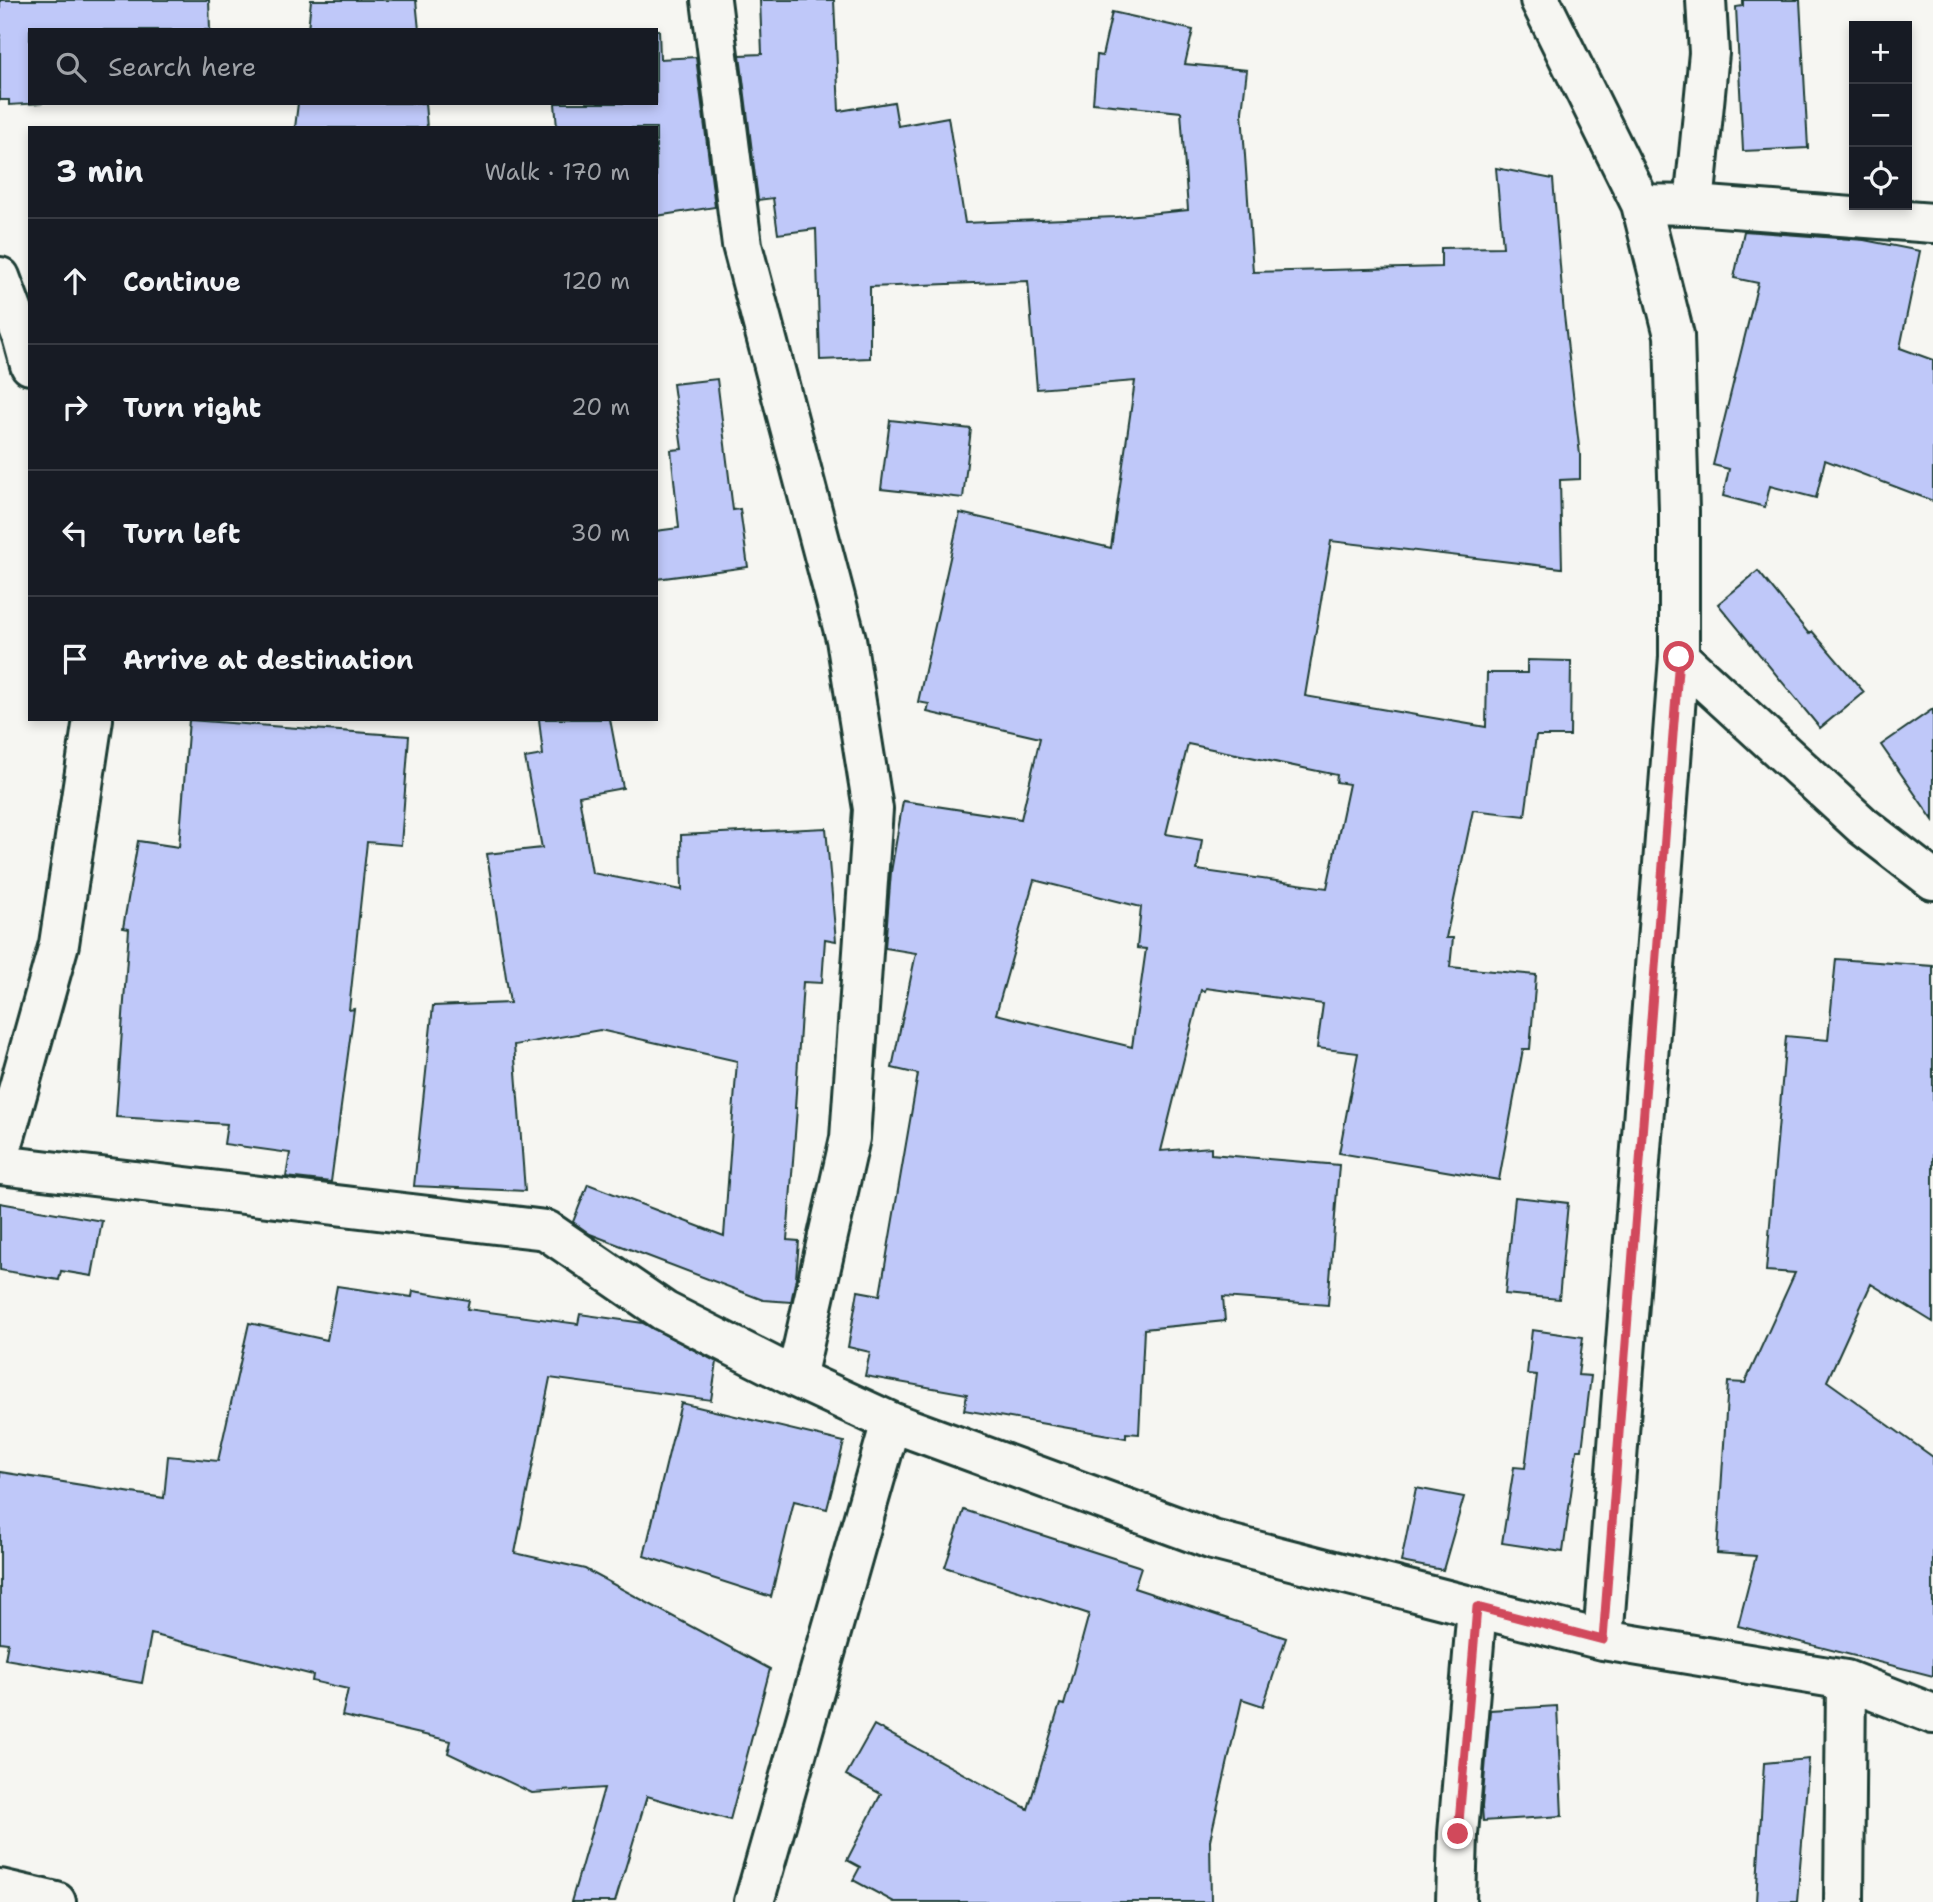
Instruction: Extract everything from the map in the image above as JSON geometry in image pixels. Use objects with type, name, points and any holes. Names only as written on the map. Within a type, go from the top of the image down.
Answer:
[{"type":"street","points":[[712,0],[742,245],[846,639],[873,809],[850,1138],[796,1378]]},
{"type":"street","points":[[1694,205],[1709,53],[1706,0]]},
{"type":"street","points":[[1545,1],[1641,204],[1674,335],[1679,512],[1679,657],[1603,1640]]},
{"type":"street","points":[[1641,204],[1694,205],[1933,223]]},
{"type":"street","points":[[0,277],[28,358]]},
{"type":"street","points":[[1679,657],[1863,826],[1933,880]]},
{"type":"street","points":[[0,1155],[59,944],[93,721]]},
{"type":"street","points":[[0,1165],[546,1230],[664,1311],[796,1378],[891,1422],[1213,1540],[1603,1640],[1846,1680],[1933,1714]]},
{"type":"street","points":[[754,1902],[891,1422]]},
{"type":"street","points":[[1457,1902],[1458,1834],[1477,1607]]},
{"type":"street","points":[[1843,1902],[1846,1680]]},
{"type":"street","points":[[0,1889],[56,1902]]},
{"type":"building","points":[[0,0],[209,0],[210,28],[28,28],[28,104],[9,105],[9,100],[0,100]]},
{"type":"building","points":[[311,0],[416,0],[419,28],[308,28]]},
{"type":"building","points":[[760,0],[834,0],[839,111],[894,102],[898,126],[948,117],[965,223],[1116,217],[1188,210],[1181,112],[1093,103],[1097,55],[1102,56],[1112,12],[1193,30],[1185,64],[1247,70],[1242,112],[1253,272],[1441,267],[1441,248],[1503,247],[1496,168],[1553,179],[1564,315],[1580,455],[1580,479],[1560,480],[1562,568],[1331,541],[1305,696],[1486,727],[1487,673],[1527,673],[1527,660],[1571,661],[1570,736],[1536,736],[1525,816],[1473,810],[1446,938],[1453,938],[1450,967],[1536,975],[1530,1049],[1523,1049],[1499,1180],[1339,1153],[1358,1053],[1317,1048],[1323,1004],[1206,988],[1205,991],[1201,990],[1161,1151],[1211,1147],[1211,1154],[1339,1165],[1328,1305],[1223,1297],[1225,1321],[1144,1329],[1139,1434],[1126,1433],[1126,1438],[964,1410],[967,1394],[865,1376],[870,1352],[848,1347],[858,1291],[880,1295],[918,1074],[892,1068],[916,953],[885,948],[891,872],[903,801],[1021,819],[1040,738],[927,712],[929,704],[918,702],[960,513],[1111,548],[1135,381],[1037,389],[1028,281],[870,287],[870,358],[820,360],[816,229],[778,234],[773,198],[758,200],[740,55],[762,54]],"holes":[[[1188,744],[1337,775],[1336,782],[1349,784],[1327,888],[1197,870],[1202,840],[1166,834]],[[1034,880],[1141,907],[1137,948],[1146,949],[1132,1047],[996,1014]]]},
{"type":"building","points":[[1743,0],[1800,0],[1808,148],[1743,151],[1736,7],[1743,6]]},
{"type":"building","points":[[659,30],[660,59],[696,57],[715,207],[658,216],[658,126],[557,126],[555,105],[658,105]]},
{"type":"building","points":[[298,105],[425,105],[427,126],[295,126]]},
{"type":"building","points":[[1744,231],[1864,240],[1920,251],[1900,348],[1933,360],[1933,501],[1825,460],[1816,498],[1770,486],[1765,507],[1723,496],[1729,469],[1713,465],[1758,283],[1734,278]]},
{"type":"building","points":[[717,379],[733,510],[740,509],[748,567],[658,579],[658,531],[679,528],[671,450],[682,449],[673,384]]},
{"type":"building","points":[[890,420],[971,429],[963,498],[881,489]]},
{"type":"building","points":[[1758,571],[1809,634],[1812,631],[1864,692],[1820,728],[1718,604]]},
{"type":"building","points":[[1933,709],[1933,820],[1881,745]]},
{"type":"building","points":[[189,721],[409,736],[401,845],[367,842],[349,1010],[354,1009],[331,1182],[286,1177],[290,1153],[224,1144],[227,1124],[116,1117],[129,929],[123,928],[138,841],[179,847]]},
{"type":"building","points":[[539,721],[610,721],[623,788],[579,796],[592,873],[682,890],[681,835],[826,828],[836,941],[825,939],[822,983],[803,982],[787,1240],[799,1241],[791,1302],[763,1300],[590,1234],[573,1222],[588,1184],[724,1236],[737,1061],[600,1030],[514,1045],[525,1191],[414,1186],[433,1006],[510,1003],[487,854],[542,848],[525,758],[543,755]]},
{"type":"building","points":[[1836,959],[1933,966],[1933,1322],[1871,1284],[1827,1381],[1933,1457],[1933,1676],[1738,1626],[1756,1556],[1717,1553],[1728,1382],[1745,1383],[1795,1273],[1766,1271],[1786,1036],[1828,1040]]},
{"type":"building","points":[[1515,1197],[1568,1203],[1559,1299],[1505,1294]]},
{"type":"building","points":[[0,1203],[102,1221],[92,1276],[61,1271],[59,1280],[0,1270]]},
{"type":"building","points":[[337,1286],[412,1297],[413,1291],[469,1300],[467,1309],[578,1324],[580,1314],[643,1323],[717,1362],[711,1400],[550,1378],[515,1553],[585,1569],[770,1669],[730,1820],[647,1796],[615,1902],[571,1902],[604,1788],[532,1793],[448,1753],[451,1741],[342,1716],[348,1689],[312,1681],[313,1675],[151,1634],[142,1683],[5,1659],[8,1643],[0,1642],[0,1472],[164,1498],[168,1456],[218,1461],[249,1323],[327,1340]]},
{"type":"building","points":[[1532,1330],[1583,1337],[1578,1375],[1591,1376],[1582,1450],[1577,1450],[1563,1552],[1502,1543],[1514,1467],[1525,1468],[1537,1375],[1527,1374]]},
{"type":"building","points":[[681,1403],[844,1442],[827,1509],[794,1501],[771,1597],[644,1556]]},
{"type":"building","points":[[1416,1488],[1464,1497],[1443,1570],[1401,1562]]},
{"type":"building","points":[[964,1510],[1141,1567],[1134,1588],[1286,1638],[1263,1706],[1242,1699],[1210,1840],[1211,1902],[894,1902],[853,1880],[860,1867],[847,1860],[881,1794],[846,1775],[874,1725],[1028,1809],[1060,1704],[1064,1705],[1089,1614],[945,1567]]},
{"type":"building","points":[[1557,1706],[1562,1816],[1483,1821],[1490,1710]]},
{"type":"building","points":[[1809,1759],[1797,1902],[1756,1902],[1764,1763]]},
{"type":"route","points":[[1458,1834],[1477,1607],[1603,1640],[1679,657]]}]
